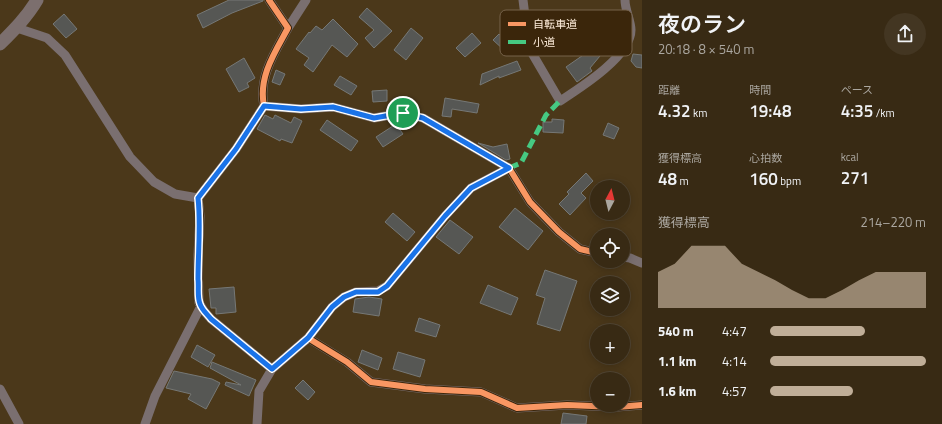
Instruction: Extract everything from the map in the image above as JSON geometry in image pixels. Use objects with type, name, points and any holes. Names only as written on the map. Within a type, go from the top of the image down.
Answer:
[{"type":"street","points":[[0,44],[17,28],[30,11],[36,0]]},
{"type":"street","points":[[269,0],[288,28]]},
{"type":"street","points":[[272,369],[211,319],[199,303],[198,255],[200,216],[198,198],[236,149],[264,106],[262,97],[265,72],[288,28],[306,0]]},
{"type":"street","points":[[523,0],[524,10]]},
{"type":"street","points":[[625,0],[627,10]]},
{"type":"street","points":[[17,28],[47,38],[65,55],[130,157],[154,182],[175,194],[198,198]]},
{"type":"street","points":[[533,56],[560,101],[598,75],[617,56]]},
{"type":"street","points":[[264,106],[301,109],[333,107],[374,118],[403,113],[423,118],[509,168],[530,202],[558,232],[580,249],[590,251]]},
{"type":"street","points":[[257,424],[259,391],[272,369],[308,338],[332,307],[344,297],[356,292],[378,292],[387,286],[445,216],[471,188],[509,168]]},
{"type":"street","points":[[630,258],[642,263]]},
{"type":"street","points":[[145,424],[161,383],[201,306]]},
{"type":"street","points":[[308,338],[347,362],[371,382],[425,389],[481,392],[517,408],[567,404],[617,407],[642,405]]},
{"type":"street","points":[[0,389],[19,424]]},
{"type":"building","points":[[229,0],[263,1],[232,13],[203,28],[197,15]]},
{"type":"building","points":[[367,8],[392,31],[374,48],[365,38],[374,30],[359,17]]},
{"type":"building","points":[[64,14],[77,29],[66,38],[53,24]]},
{"type":"building","points":[[333,19],[358,44],[347,57],[332,45],[313,72],[304,65],[309,58],[296,49],[309,32],[310,33],[316,26],[322,30]]},
{"type":"building","points":[[411,28],[423,38],[406,60],[394,50]]},
{"type":"building","points":[[472,33],[481,43],[465,57],[456,48]]},
{"type":"building","points":[[499,34],[500,35],[500,46],[493,40]]},
{"type":"building","points":[[633,54],[642,55],[642,68],[636,67],[631,61]]},
{"type":"building","points":[[582,56],[600,56],[590,68],[592,71],[577,82],[566,67]]},
{"type":"building","points":[[244,58],[255,78],[247,83],[249,87],[239,92],[226,69]]},
{"type":"building","points":[[517,61],[521,70],[499,78],[499,76],[480,85],[482,74]]},
{"type":"building","points":[[276,70],[285,74],[280,85],[272,82]]},
{"type":"building","points":[[340,76],[357,86],[351,95],[334,85]]},
{"type":"building","points":[[387,90],[387,101],[373,102],[372,91]]},
{"type":"building","points":[[445,98],[479,104],[477,113],[452,109],[451,117],[442,116]]},
{"type":"building","points":[[265,115],[273,119],[275,115],[291,123],[294,117],[302,121],[292,143],[281,139],[280,141],[257,129]]},
{"type":"building","points":[[552,119],[564,120],[563,133],[543,132],[543,122],[552,122]]},
{"type":"building","points":[[327,120],[358,141],[351,151],[320,130]]},
{"type":"building","points":[[608,123],[619,128],[614,139],[603,135]]},
{"type":"building","points":[[396,124],[403,134],[383,147],[376,137]]},
{"type":"building","points":[[478,143],[493,147],[507,144],[510,159],[506,160]]},
{"type":"building","points":[[586,173],[592,180],[590,180],[590,184],[581,193],[586,198],[570,215],[559,204],[569,194],[567,192]]},
{"type":"building","points":[[515,208],[543,231],[528,250],[499,227]]},
{"type":"building","points":[[393,213],[415,232],[407,241],[385,222]]},
{"type":"building","points":[[450,220],[473,237],[459,254],[436,237]]},
{"type":"building","points":[[545,270],[577,281],[560,331],[537,324],[545,298],[536,295]]},
{"type":"building","points":[[488,285],[518,298],[511,315],[480,303]]},
{"type":"building","points":[[234,287],[236,312],[216,314],[216,308],[211,308],[209,289]]},
{"type":"building","points":[[369,297],[382,299],[379,316],[353,312],[355,299]]},
{"type":"building","points":[[419,318],[440,325],[436,337],[415,331]]},
{"type":"building","points":[[197,345],[215,355],[208,367],[191,357]]},
{"type":"building","points":[[362,350],[382,358],[378,370],[358,362]]},
{"type":"building","points":[[398,352],[425,360],[420,377],[393,369]]},
{"type":"building","points":[[212,362],[256,380],[249,396],[225,385],[226,382],[241,385],[210,368]]},
{"type":"building","points":[[174,371],[212,379],[220,383],[206,409],[188,399],[191,394],[166,388]]},
{"type":"building","points":[[303,380],[315,392],[308,400],[295,388]]},
{"type":"building","points":[[563,413],[587,416],[586,424],[561,424]]},
{"type":"marked path","points":[[509,168],[521,163],[546,115],[560,101]]},
{"type":"cycle path","points":[[269,0],[288,28],[269,65],[263,85],[264,106],[236,149],[198,198],[200,216],[198,255],[199,303],[204,311],[211,319],[272,369]]},
{"type":"cycle path","points":[[264,106],[301,109],[333,107],[374,118],[403,113],[423,118],[509,168],[530,202],[559,232],[580,249],[590,251]]},
{"type":"cycle path","points":[[308,338],[347,362],[371,382],[425,389],[481,392],[517,408],[567,405],[617,407],[642,405]]},
{"type":"route","points":[[264,106],[301,109],[333,107],[374,118],[403,113],[423,118],[448,134],[509,168],[471,188],[445,216],[387,286],[378,292],[356,292],[344,297],[332,307],[308,338],[272,369],[211,319],[199,303],[198,255],[200,216],[198,198],[236,149],[264,106]]}]
